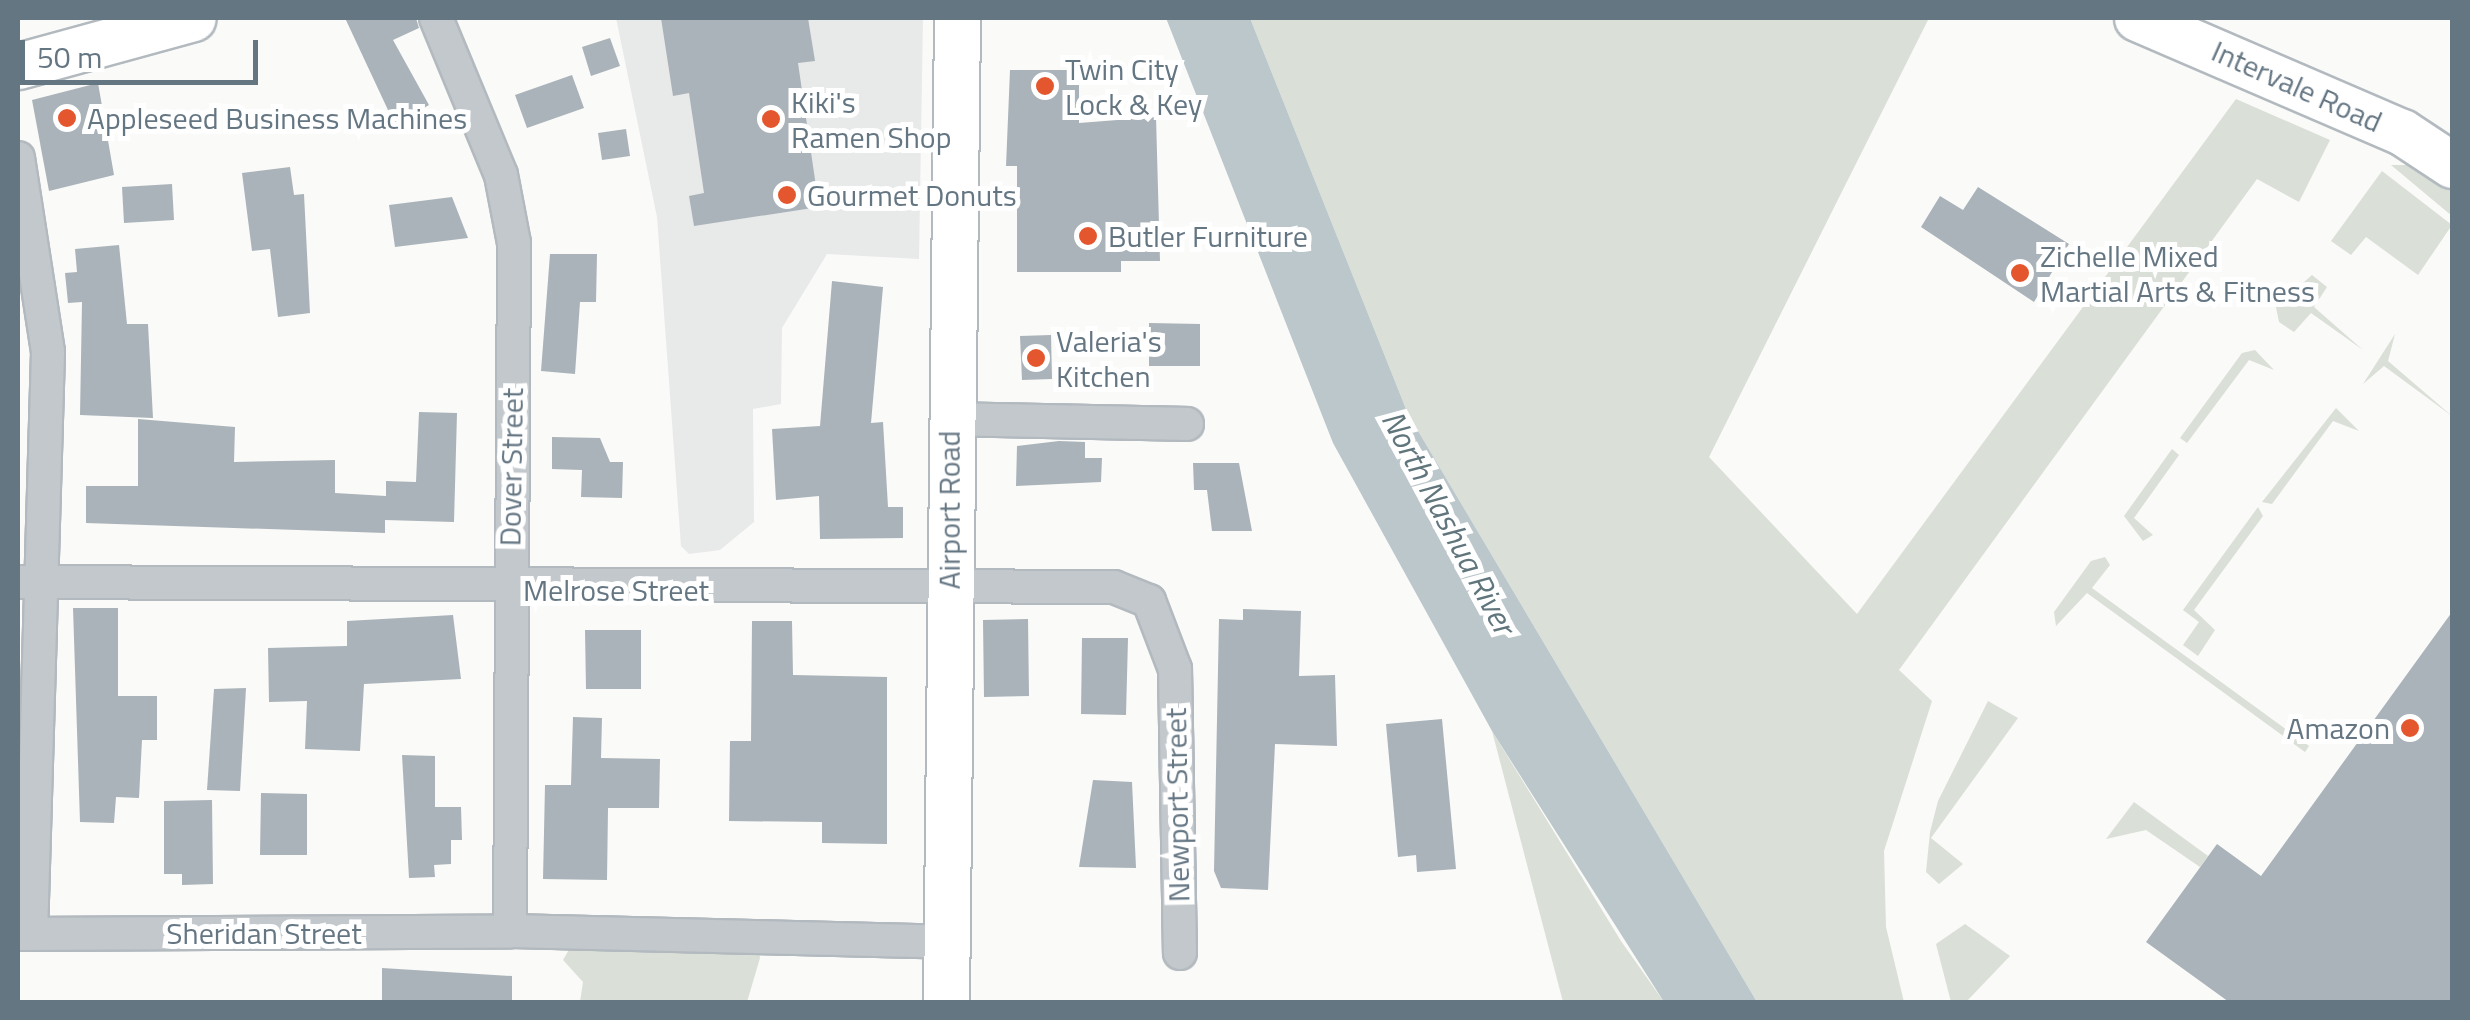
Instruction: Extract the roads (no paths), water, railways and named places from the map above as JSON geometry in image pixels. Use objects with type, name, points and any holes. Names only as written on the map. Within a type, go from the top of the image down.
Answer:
[{"type":"main road","points":[[18,66],[192,18]]},
{"type":"main road","name":"Airport Road","points":[[946,1002],[957,18]]},
{"type":"main road","name":"Intervale Road","points":[[2137,18],[2402,132],[2452,165]]},
{"type":"street","name":"Dover Street","points":[[436,18],[501,175],[514,243],[510,931]]},
{"type":"street","points":[[18,158],[48,352],[27,582],[24,934]]},
{"type":"street","points":[[950,419],[1187,424]]},
{"type":"street","name":"Melrose Street","points":[[27,582],[510,590],[949,584],[1114,587],[1150,602],[1173,657]]},
{"type":"street","name":"Newport Street","points":[[1173,657],[1180,952]]},
{"type":"street","name":"Sheridan Street","points":[[24,934],[510,931],[947,942]]},
{"type":"water","name":"North Nashua River","points":[[1166,18],[1250,18],[1408,414],[1757,1002],[1664,1002],[1492,731],[1333,443]]},
{"type":"place","name":"Twin City Lock & Key","points":[[1045,86]]},
{"type":"place","name":"Appleseed Business Machines","points":[[67,118]]},
{"type":"place","name":"Kiki's Ramen Shop","points":[[771,119]]},
{"type":"place","name":"Gourmet Donuts","points":[[787,195]]},
{"type":"place","name":"Butler Furniture","points":[[1088,236]]},
{"type":"place","name":"Zichelle Mixed Martial Arts & Fitness","points":[[2020,273]]},
{"type":"place","name":"Valeria's Kitchen","points":[[1036,358]]},
{"type":"place","name":"Amazon","points":[[2410,728]]}]
